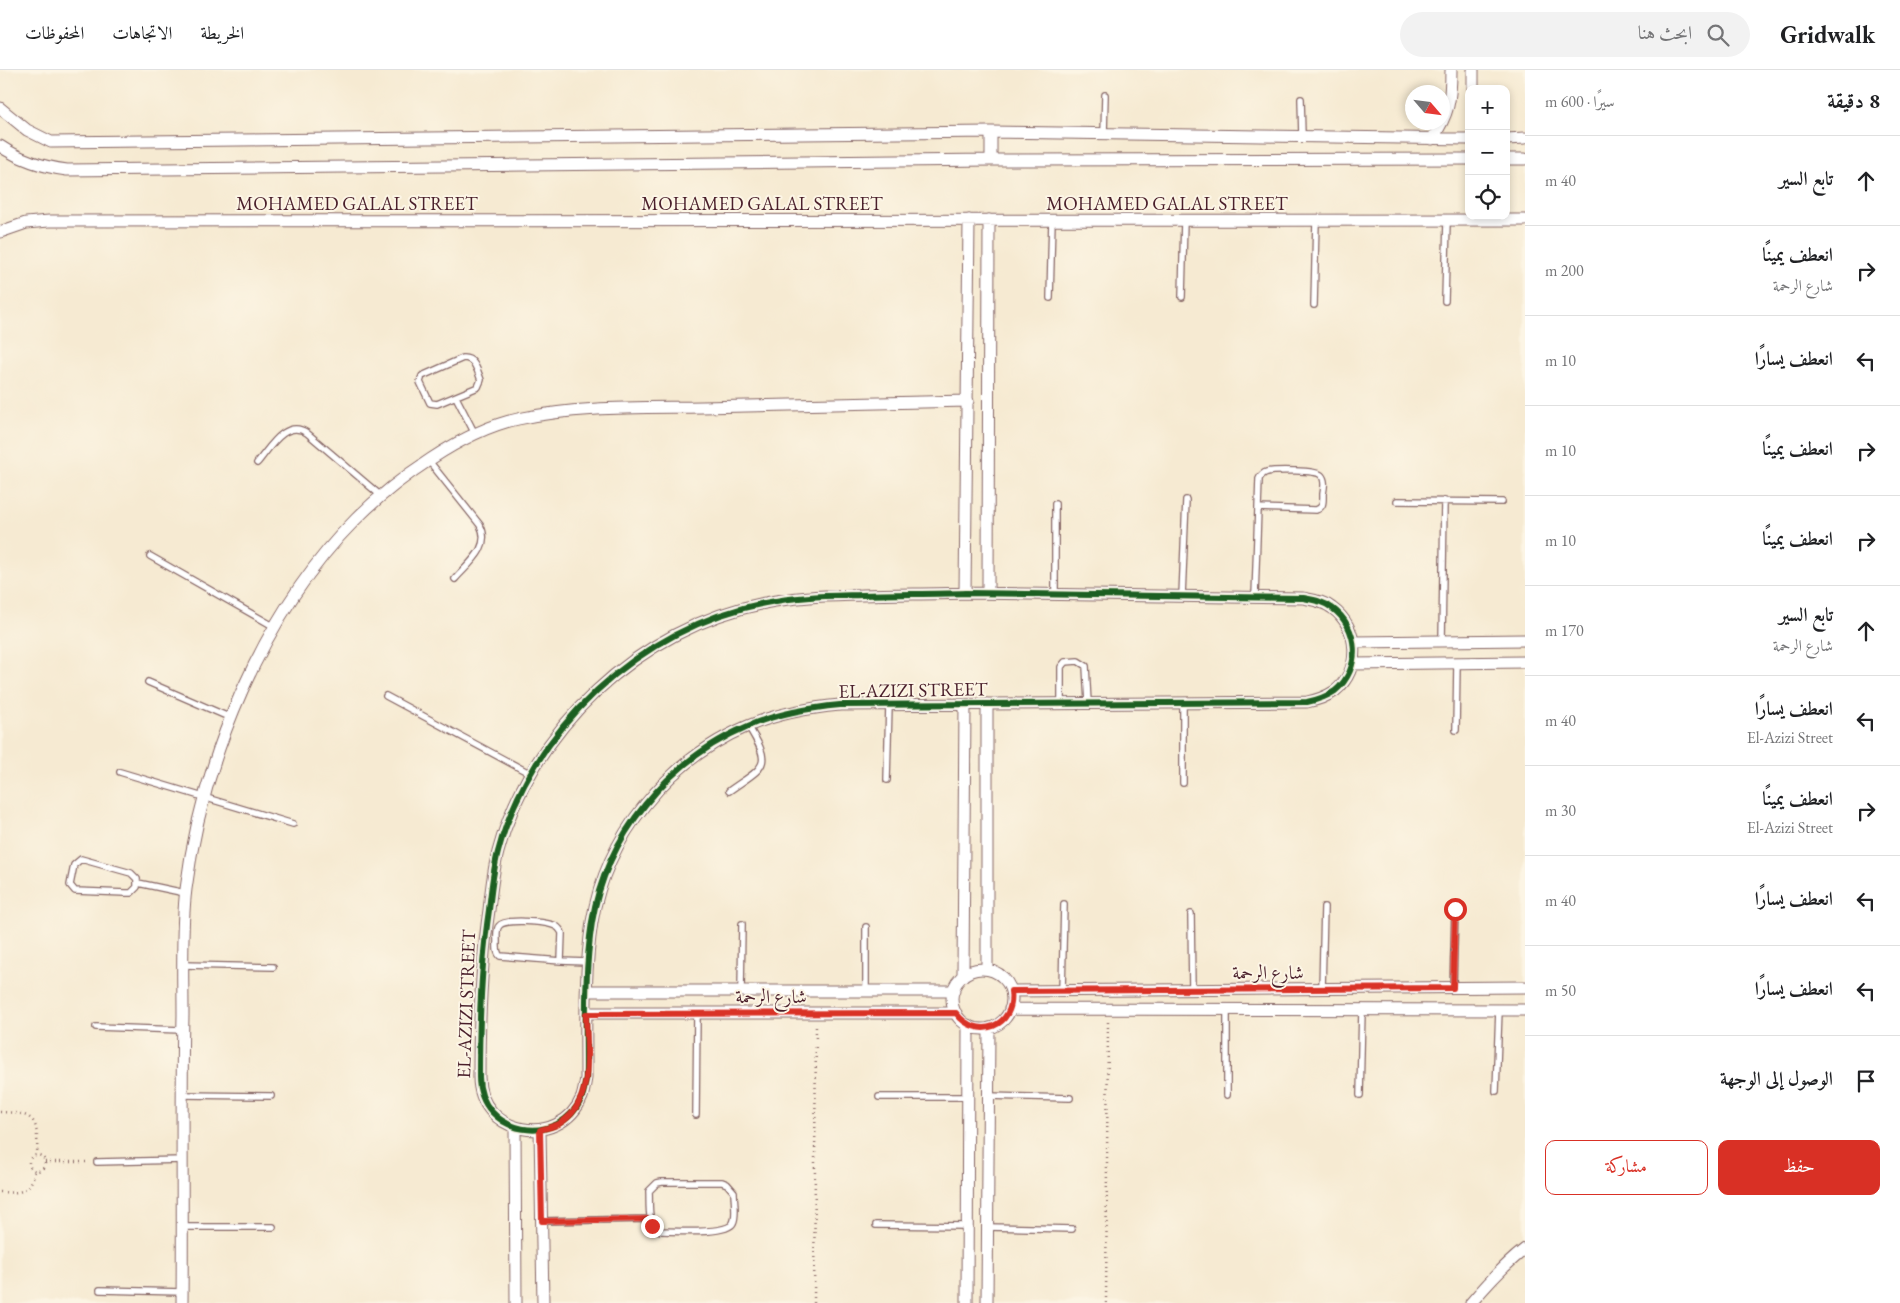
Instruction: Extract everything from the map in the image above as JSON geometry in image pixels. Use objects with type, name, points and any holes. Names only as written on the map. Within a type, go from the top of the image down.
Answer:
[{"type":"street","points":[[1432,139],[1442,125],[1450,104],[1451,70]]},
{"type":"street","points":[[1473,70],[1473,85]]},
{"type":"street","points":[[0,108],[26,130],[51,142],[991,132],[1465,139]]},
{"type":"street","points":[[990,160],[991,132]]},
{"type":"street","points":[[1510,139],[1525,138]]},
{"type":"street","points":[[0,146],[37,164],[67,170],[990,160],[1465,159]]},
{"type":"street","points":[[1510,159],[1525,159]]},
{"type":"street","name":"MOHAMED GALAL STREET","points":[[0,232],[26,223],[49,220],[1525,220]]},
{"type":"street","points":[[966,593],[969,220]]},
{"type":"street","points":[[988,593],[989,220]]},
{"type":"street","points":[[182,1298],[183,965],[185,893],[194,839],[203,798],[231,718],[254,667],[275,627],[311,571],[347,529],[380,495],[429,461],[475,434],[514,419],[579,409],[968,400]]},
{"type":"street","name":"EL-AZIZI STREET","points":[[988,593],[1303,598],[1324,604],[1342,616],[1354,642],[1353,664],[1346,678],[1336,690],[1322,699],[1307,702],[840,705],[809,708],[778,715],[748,726],[720,740],[694,757],[653,794],[629,826],[601,882],[592,921],[587,962],[586,1078],[582,1096],[573,1112],[558,1124],[540,1130],[515,1128],[501,1121],[490,1110],[483,1097],[479,1081],[481,987],[485,936],[498,852],[512,812],[531,774],[554,738],[575,712],[612,677],[646,652],[683,631],[714,618],[763,603],[804,596],[988,593]]},
{"type":"street","points":[[1354,642],[1525,640]]},
{"type":"street","points":[[1353,664],[1525,662]]},
{"type":"street","points":[[964,976],[965,704]]},
{"type":"street","points":[[986,969],[987,704]]},
{"type":"street","points":[[986,969],[1002,976],[1011,991],[1012,1000],[1010,1010],[998,1024],[988,1028],[978,1028],[968,1025],[956,1013],[952,998],[957,982],[964,976],[970,971],[986,969]]},
{"type":"street","name":"شارع الرحمة","points":[[1011,991],[1525,987]]},
{"type":"street","name":"شارع الرحمة","points":[[587,991],[954,990]]},
{"type":"street","name":"شارع الرحمة","points":[[1010,1010],[1525,1010]]},
{"type":"street","name":"شارع الرحمة","points":[[586,1014],[956,1013]]},
{"type":"street","points":[[967,1303],[968,1025]]},
{"type":"street","points":[[987,1303],[988,1028]]},
{"type":"street","points":[[515,1128],[516,1303]]},
{"type":"street","points":[[540,1130],[543,1303]]},
{"type":"street","points":[[1472,1303],[1489,1281],[1509,1261],[1525,1249]]},
{"type":"lane","points":[[1104,96],[1104,134]]},
{"type":"lane","points":[[1301,98],[1302,137]]},
{"type":"lane","points":[[1050,298],[1052,220]]},
{"type":"lane","points":[[1182,297],[1184,221]]},
{"type":"lane","points":[[1314,305],[1316,221]]},
{"type":"lane","points":[[1445,301],[1447,221]]},
{"type":"lane","points":[[463,358],[470,359],[481,380],[480,383],[475,388],[456,397],[437,404],[430,403],[420,379],[425,373],[440,367],[463,358]]},
{"type":"lane","points":[[456,397],[475,434]]},
{"type":"lane","points":[[256,463],[282,434],[292,428],[297,428],[307,433],[380,495]]},
{"type":"lane","points":[[429,461],[480,525],[485,534],[484,544],[480,552],[455,580]]},
{"type":"lane","points":[[1255,598],[1258,508],[1259,479],[1264,473],[1314,472],[1322,476],[1324,480],[1322,506],[1316,510],[1258,508]]},
{"type":"lane","points":[[1182,596],[1186,500]]},
{"type":"lane","points":[[1397,501],[1502,502]]},
{"type":"lane","points":[[1442,641],[1444,501]]},
{"type":"lane","points":[[1055,504],[1055,594]]},
{"type":"lane","points":[[150,556],[275,627]]},
{"type":"lane","points":[[1061,703],[1061,667],[1065,662],[1078,661],[1086,666],[1088,703]]},
{"type":"lane","points":[[1456,730],[1457,663]]},
{"type":"lane","points":[[148,682],[231,718]]},
{"type":"lane","points":[[386,696],[531,774]]},
{"type":"lane","points":[[1183,703],[1183,783]]},
{"type":"lane","points":[[887,780],[889,705]]},
{"type":"lane","points":[[729,791],[760,769],[763,762],[761,746],[748,726]]},
{"type":"lane","points":[[120,772],[293,824]]},
{"type":"lane","points":[[81,859],[131,873],[135,875],[138,883],[134,891],[126,893],[80,893],[72,889],[70,885],[74,865],[81,859]]},
{"type":"lane","points":[[138,883],[185,893]]},
{"type":"lane","points":[[1062,991],[1064,904]]},
{"type":"lane","points":[[1322,989],[1324,907]]},
{"type":"lane","points":[[1453,988],[1455,909]]},
{"type":"lane","points":[[1191,914],[1192,990]]},
{"type":"lane","points":[[561,961],[562,933],[557,927],[508,921],[500,924],[498,927],[496,948],[500,956],[561,961],[587,962]]},
{"type":"lane","points":[[741,991],[742,924]]},
{"type":"lane","points":[[866,926],[866,991]]},
{"type":"lane","points":[[183,965],[273,967]]},
{"type":"lane","points":[[1227,1010],[1227,1096]]},
{"type":"lane","points":[[1360,1095],[1362,1010]]},
{"type":"lane","points":[[1496,1091],[1500,1010]]},
{"type":"lane","points":[[696,1115],[697,1013]]},
{"type":"lane","points":[[96,1027],[182,1030]]},
{"type":"lane","points":[[182,1095],[271,1096]]},
{"type":"lane","points":[[988,1096],[1070,1098]]},
{"type":"lane","points":[[879,1097],[968,1098]]},
{"type":"lane","points":[[97,1162],[183,1160]]},
{"type":"lane","points":[[722,1182],[727,1184],[734,1192],[734,1222],[726,1229],[661,1231],[652,1226],[650,1219],[650,1191],[657,1183],[722,1182]]},
{"type":"lane","points":[[542,1221],[650,1219]]},
{"type":"lane","points":[[876,1225],[967,1226]]},
{"type":"lane","points":[[183,1228],[273,1227]]},
{"type":"lane","points":[[987,1227],[1072,1229]]},
{"type":"lane","points":[[100,1290],[182,1298]]},
{"type":"path","points":[[1106,1303],[1108,1010]]},
{"type":"path","points":[[814,1303],[816,1013]]},
{"type":"path","points":[[0,1112],[20,1112],[32,1120],[38,1132],[37,1155]]},
{"type":"path","points":[[37,1155],[42,1157],[45,1162]]},
{"type":"path","points":[[35,1172],[29,1167],[29,1161],[37,1155]]},
{"type":"path","points":[[45,1162],[97,1162]]},
{"type":"path","points":[[0,1192],[15,1193],[24,1190],[31,1184],[35,1172],[42,1169],[45,1162]]},
{"type":"cycle path","points":[[965,593],[1303,598],[1325,604],[1341,616],[1348,626],[1352,637],[1354,648],[1353,660],[1344,682],[1335,691],[1307,702],[840,705],[782,714],[748,726],[719,741],[692,759],[667,780],[645,804],[626,831],[611,860],[599,890],[589,942],[586,1000],[586,1078],[582,1097],[571,1114],[557,1124],[540,1129],[522,1129],[506,1123],[492,1112],[483,1097],[479,1077],[479,1056],[482,972],[495,866],[514,807],[536,765],[564,726],[597,691],[634,660],[675,635],[719,616],[765,603],[801,598],[965,593]]},
{"type":"route","points":[[652,1226],[650,1219],[542,1221],[540,1130],[558,1124],[573,1112],[582,1096],[586,1078],[586,1014],[956,1013],[968,1025],[988,1028],[998,1024],[1010,1010],[1011,991],[1453,988],[1455,909]]}]
